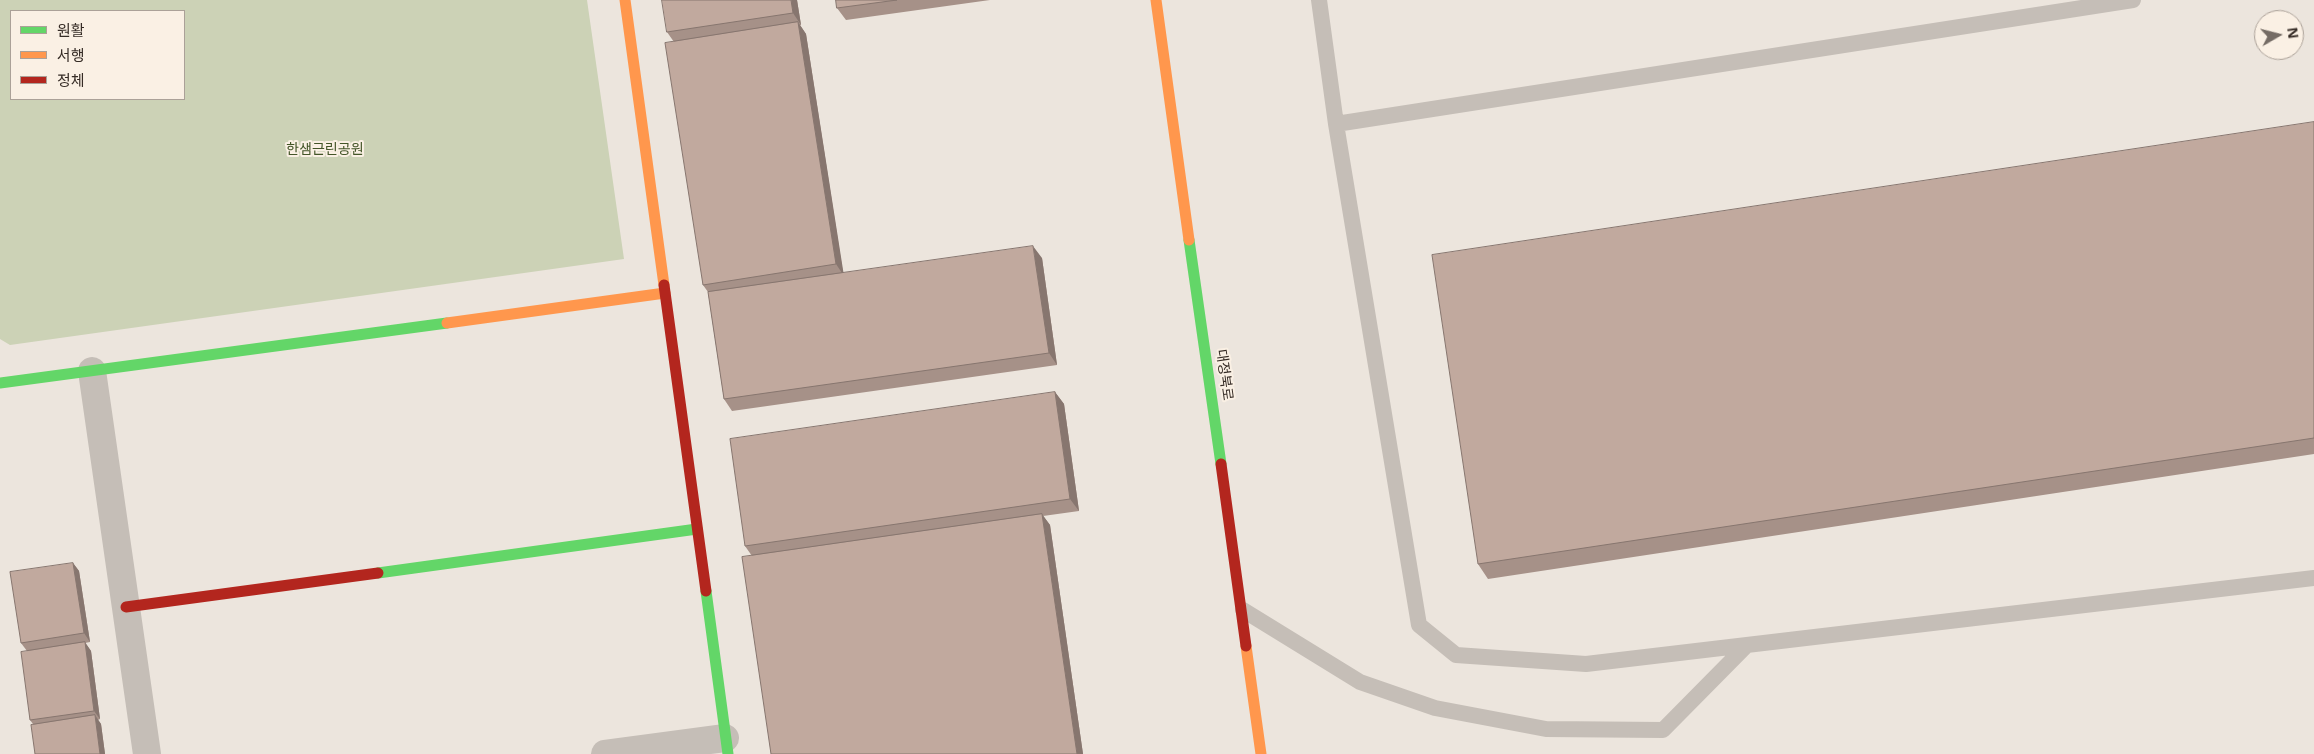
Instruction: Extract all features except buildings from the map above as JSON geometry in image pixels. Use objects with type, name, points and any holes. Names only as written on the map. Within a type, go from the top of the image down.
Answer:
[{"type":"street","points":[[605,754],[726,746],[625,0]]},
{"type":"street","name":"대정북로","points":[[1156,0],[1243,610],[1261,754]]},
{"type":"street","points":[[0,383],[665,293]]},
{"type":"street","points":[[92,371],[147,754]]},
{"type":"street","points":[[126,607],[697,529]]},
{"type":"lane","points":[[1319,0],[1336,124],[1419,625],[1456,655],[1586,664],[2314,578]]},
{"type":"lane","points":[[1336,124],[2133,0]]},
{"type":"lane","points":[[1243,610],[1360,682],[1435,708],[1546,729],[1663,730],[1746,646]]},
{"type":"green space","name":"한샘근린공원","points":[[0,0],[587,0],[624,259],[10,345],[0,339]]},
{"type":"traffic: fast","points":[[1189,240],[1221,464]]},
{"type":"traffic: fast","points":[[0,383],[447,323]]},
{"type":"traffic: fast","points":[[378,573],[697,529]]},
{"type":"traffic: fast","points":[[706,591],[728,754]]},
{"type":"traffic: slow","points":[[625,0],[664,285]]},
{"type":"traffic: slow","points":[[1156,0],[1189,240]]},
{"type":"traffic: slow","points":[[447,323],[665,293]]},
{"type":"traffic: slow","points":[[1246,646],[1261,754]]},
{"type":"traffic: jam","points":[[664,285],[706,591]]},
{"type":"traffic: jam","points":[[1221,464],[1246,646]]},
{"type":"traffic: jam","points":[[126,607],[378,573]]}]
